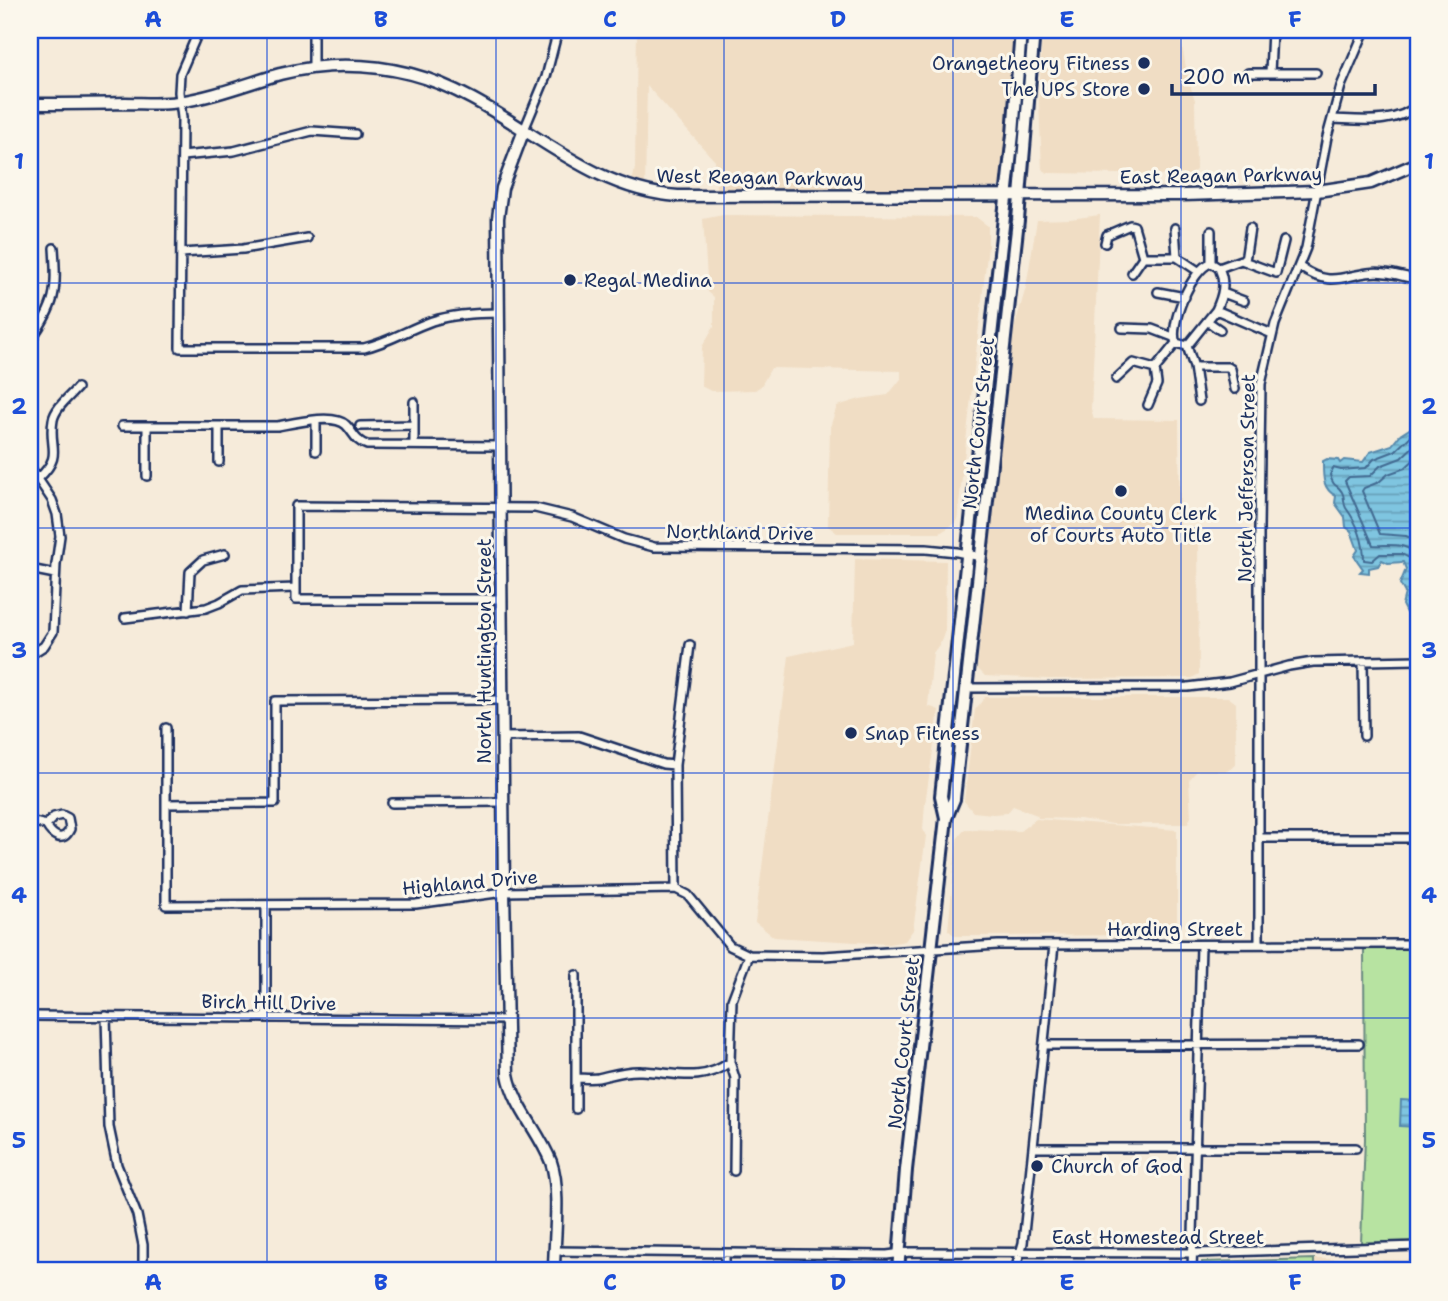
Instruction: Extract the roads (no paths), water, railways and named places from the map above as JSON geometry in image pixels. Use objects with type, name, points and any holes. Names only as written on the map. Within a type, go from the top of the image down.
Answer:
[{"type":"main road","name":"North Court Street","points":[[946,818],[941,796],[1006,196],[1021,30]]},
{"type":"main road","name":"North Court Street","points":[[898,1271],[946,818],[954,799],[981,557],[1020,196],[1034,30]]},
{"type":"street","points":[[199,30],[180,74],[180,348],[364,348],[392,340],[435,320],[467,313],[499,313]]},
{"type":"street","points":[[313,30],[313,68]]},
{"type":"street","name":"North Huntington Street","points":[[554,1271],[555,1177],[547,1153],[511,1090],[508,1074],[502,737],[499,201],[506,174],[546,77],[558,30]]},
{"type":"street","points":[[1270,73],[1272,30]]},
{"type":"street","name":"North Jefferson Street","points":[[1259,944],[1259,403],[1272,334],[1300,267],[1312,228],[1327,137],[1341,86],[1366,30]]},
{"type":"street","name":"West Reagan Parkway","points":[[30,104],[180,102],[229,91],[278,75],[313,68],[351,65],[421,77],[469,96],[610,181],[643,192],[662,195],[1020,196]]},
{"type":"street","points":[[1248,73],[1316,73]]},
{"type":"street","points":[[1333,119],[1397,118],[1418,105]]},
{"type":"street","points":[[182,156],[234,151],[312,131],[355,134]]},
{"type":"street","points":[[1415,164],[1418,177]]},
{"type":"street","name":"East Reagan Parkway","points":[[1020,196],[1317,191],[1371,183],[1415,164]]},
{"type":"street","points":[[1105,243],[1107,234],[1134,226],[1143,257]]},
{"type":"street","points":[[1175,228],[1177,257]]},
{"type":"street","points":[[1245,261],[1250,228]]},
{"type":"street","points":[[1211,231],[1211,263]]},
{"type":"street","points":[[181,253],[234,250],[307,238]]},
{"type":"street","points":[[1219,268],[1245,261],[1276,273],[1284,241]]},
{"type":"street","points":[[30,341],[45,318],[54,297],[54,248]]},
{"type":"street","points":[[1143,257],[1177,257],[1198,271]]},
{"type":"street","points":[[1132,273],[1143,257]]},
{"type":"street","points":[[1187,346],[1216,310],[1223,293],[1224,284],[1219,268],[1211,263]]},
{"type":"street","points":[[1148,405],[1157,384],[1155,369],[1175,340],[1185,297],[1198,271],[1211,263]]},
{"type":"street","points":[[1300,267],[1315,278],[1378,273],[1418,279]]},
{"type":"street","points":[[1158,292],[1185,297]]},
{"type":"street","points":[[1223,293],[1244,301]]},
{"type":"street","points":[[1216,310],[1272,334]]},
{"type":"street","points":[[1207,321],[1220,330]]},
{"type":"street","points":[[1122,328],[1152,329],[1187,346],[1194,367],[1199,401]]},
{"type":"street","points":[[1116,379],[1133,363],[1155,369]]},
{"type":"street","points":[[1194,367],[1228,367],[1231,369],[1235,389]]},
{"type":"street","points":[[39,478],[54,460],[54,416],[77,388]]},
{"type":"street","points":[[414,402],[414,445]]},
{"type":"street","points":[[316,420],[316,451]]},
{"type":"street","points":[[122,426],[278,426],[295,421],[341,421],[356,439],[367,445],[500,446]]},
{"type":"street","points":[[360,426],[414,425]]},
{"type":"street","points":[[146,476],[147,426]]},
{"type":"street","points":[[219,426],[219,462]]},
{"type":"street","points":[[30,467],[52,500],[60,536],[55,574],[53,632],[44,646],[30,655]]},
{"type":"street","name":"Northland Drive","points":[[296,588],[296,506],[535,508],[556,512],[624,539],[663,548],[926,549],[981,557]]},
{"type":"street","points":[[188,611],[190,572],[203,560],[225,554]]},
{"type":"street","points":[[30,569],[55,574]]},
{"type":"street","points":[[125,618],[188,611],[219,603],[242,590],[296,588],[296,599],[501,599]]},
{"type":"street","points":[[690,645],[675,765],[676,889],[688,895],[730,946],[749,955],[732,1000],[730,1062],[735,1078],[734,1171]]},
{"type":"street","points":[[966,688],[1188,687],[1230,682],[1304,663],[1418,660]]},
{"type":"street","points":[[1363,662],[1364,736]]},
{"type":"street","points":[[166,728],[166,804],[275,803],[275,701],[502,700]]},
{"type":"street","points":[[502,737],[579,736],[663,764],[675,765]]},
{"type":"street","points":[[392,803],[503,802]]},
{"type":"street","name":"Highland Drive","points":[[166,804],[166,905],[424,904],[504,892],[676,889]]},
{"type":"street","points":[[30,821],[46,825]]},
{"type":"street","points":[[1259,838],[1418,838]]},
{"type":"street","points":[[266,905],[266,1018]]},
{"type":"street","points":[[1192,1271],[1201,944]]},
{"type":"street","name":"Harding Street","points":[[749,955],[823,956],[931,948],[1054,945],[1418,944]]},
{"type":"street","points":[[1015,1271],[1023,1242],[1054,945]]},
{"type":"street","points":[[576,975],[576,1109]]},
{"type":"street","name":"Birch Hill Drive","points":[[30,1016],[508,1020]]},
{"type":"street","points":[[106,1016],[109,1127],[117,1165],[137,1215],[143,1271]]},
{"type":"street","points":[[1045,1045],[1359,1044]]},
{"type":"street","points":[[576,1078],[597,1078],[641,1070],[660,1074],[713,1073],[730,1062]]},
{"type":"street","points":[[1033,1149],[1356,1147]]},
{"type":"street","name":"East Homestead Street","points":[[554,1251],[725,1254],[1192,1253],[1418,1246]]},
{"type":"street","points":[[725,1254],[725,1271]]},
{"type":"water","points":[[1414,426],[1418,427],[1418,623],[1414,612],[1406,613],[1402,605],[1405,593],[1400,584],[1406,569],[1403,562],[1388,563],[1382,560],[1378,566],[1369,568],[1369,573],[1360,572],[1363,569],[1354,556],[1358,550],[1351,531],[1346,527],[1345,517],[1335,503],[1336,496],[1328,490],[1324,482],[1323,472],[1323,461],[1363,462],[1370,452],[1392,445],[1400,435]]},
{"type":"water","points":[[1401,1100],[1417,1101],[1418,1127],[1400,1126]]},
{"type":"place","name":"Orangetheory Fitness","points":[[1144,63]]},
{"type":"place","name":"The UPS Store","points":[[1144,89]]},
{"type":"place","name":"Regal Medina","points":[[570,280]]},
{"type":"place","name":"Medina County Clerk of Courts Auto Title","points":[[1121,491]]},
{"type":"place","name":"Snap Fitness","points":[[851,733]]},
{"type":"place","name":"Church of God","points":[[1037,1166]]}]
